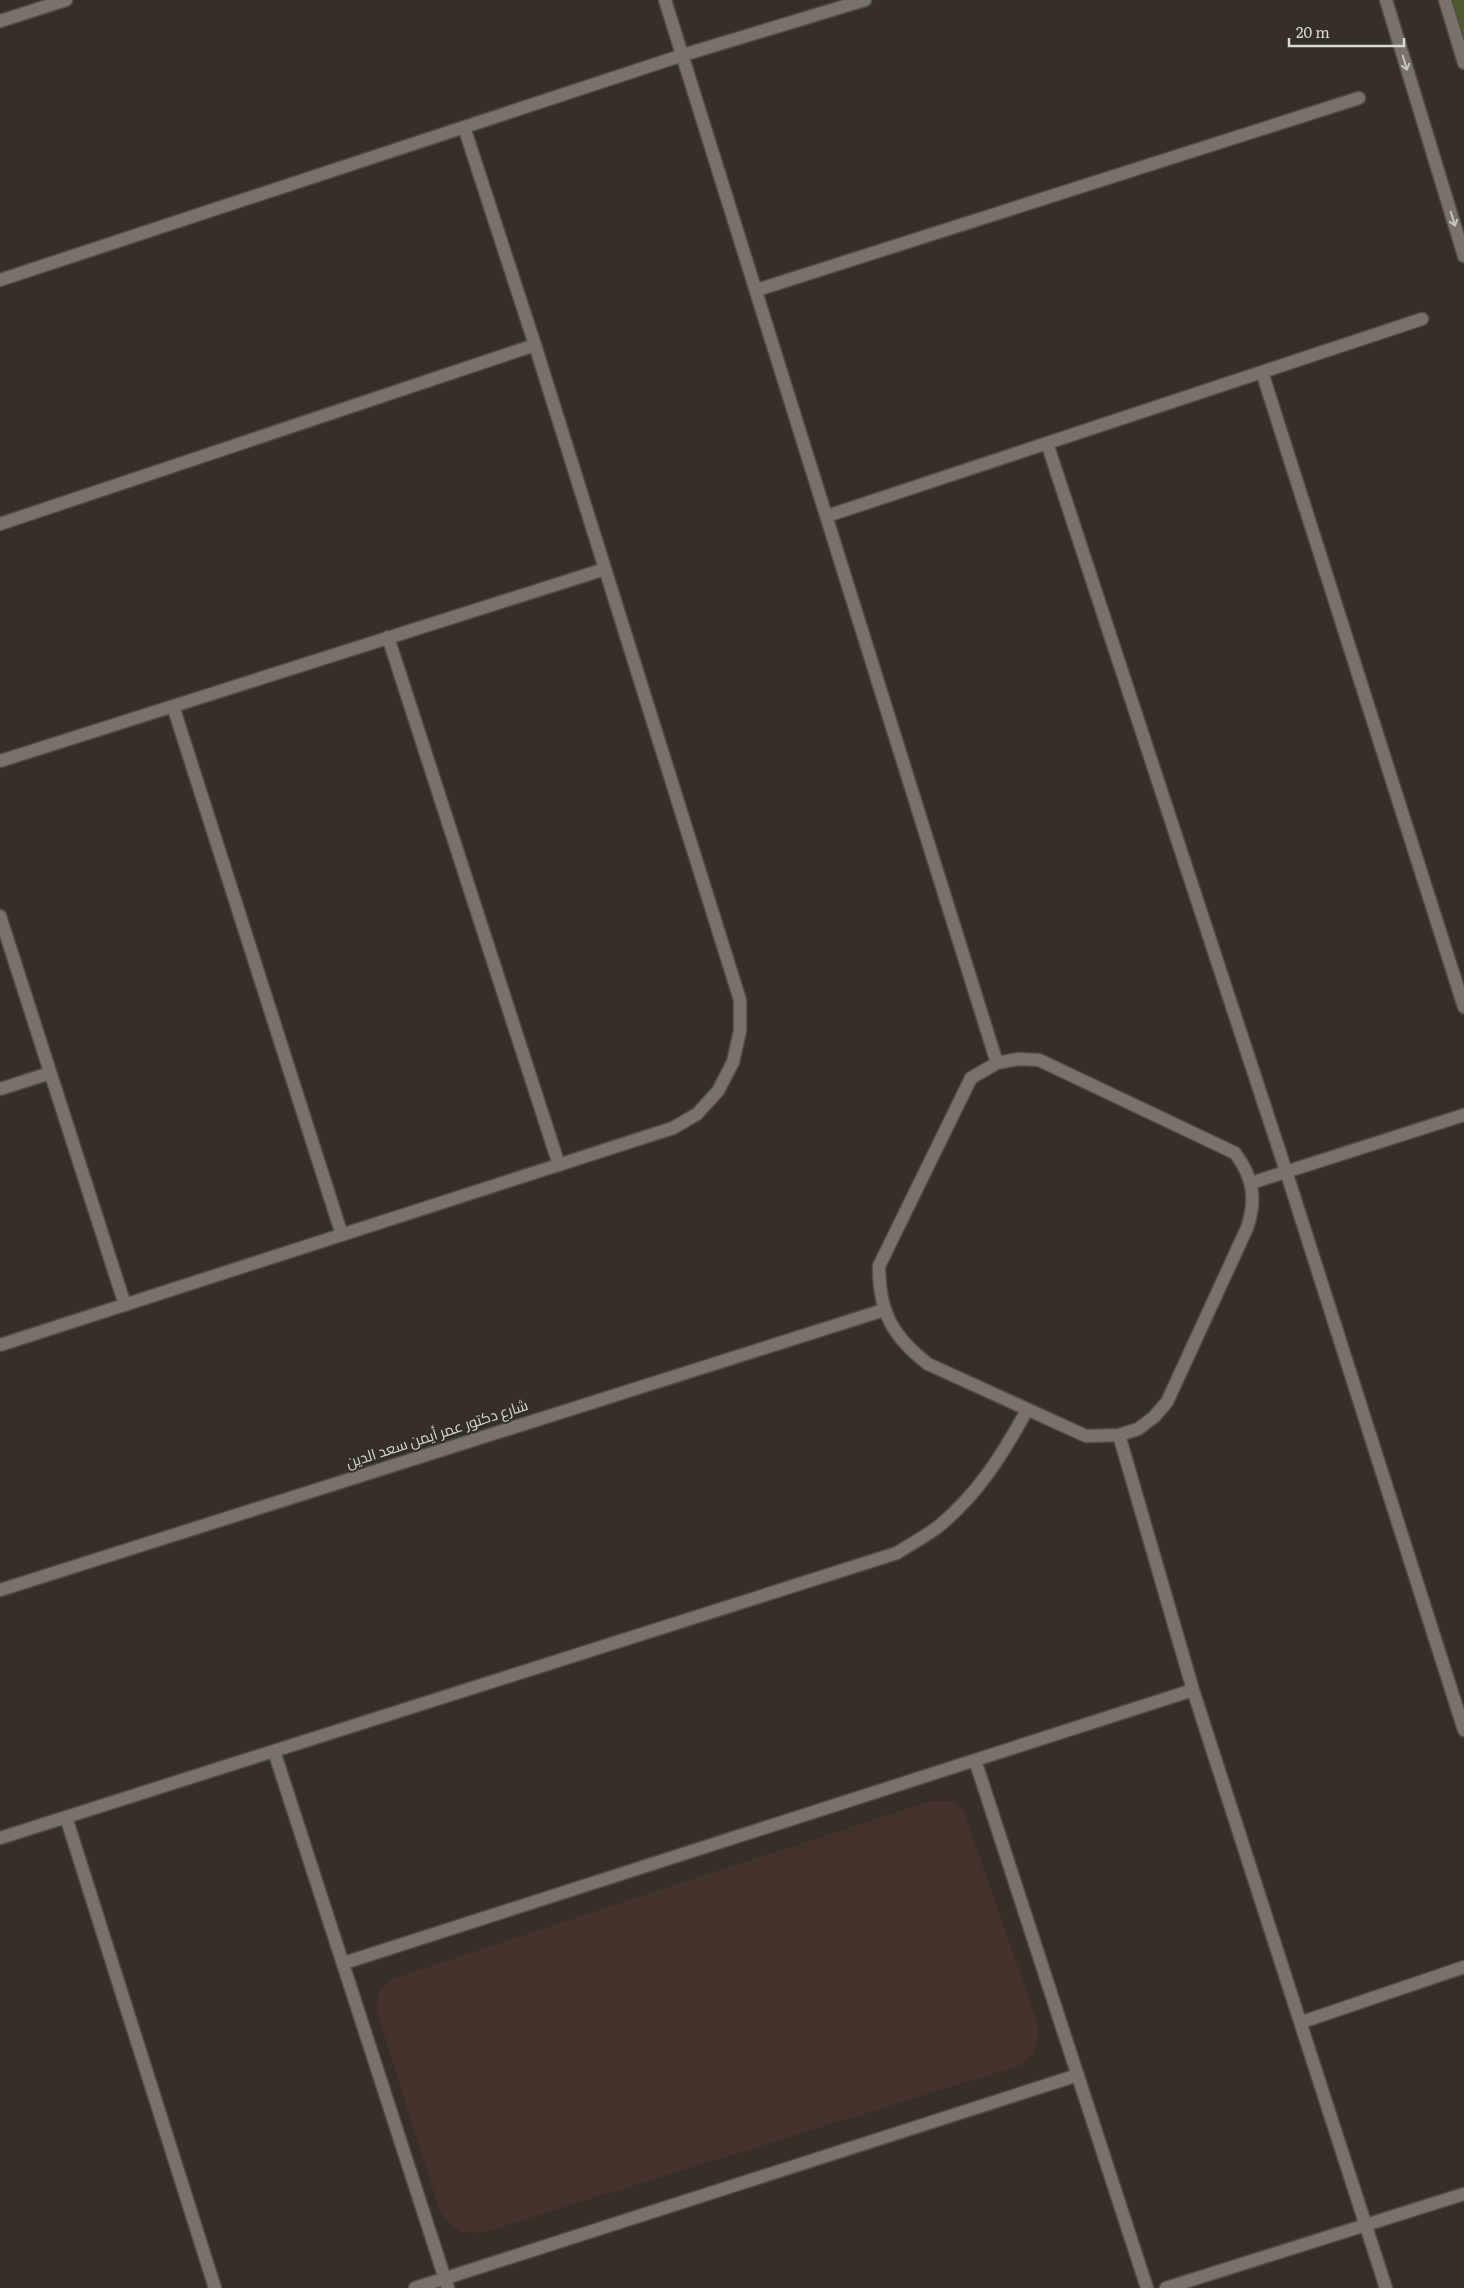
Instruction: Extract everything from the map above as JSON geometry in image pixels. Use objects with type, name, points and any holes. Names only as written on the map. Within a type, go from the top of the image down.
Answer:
[{"type":"street","points":[[0,21],[66,0]]},
{"type":"street","points":[[665,0],[997,1063]]},
{"type":"street","points":[[0,280],[464,127],[865,0]]},
{"type":"street","points":[[1386,0],[1464,256]]},
{"type":"street","points":[[1445,0],[1464,63]]},
{"type":"street","points":[[757,290],[1360,98]]},
{"type":"street","points":[[0,1345],[673,1128],[697,1114],[718,1090],[733,1062],[740,1032],[740,1000],[535,345],[464,127]]},
{"type":"street","points":[[827,516],[1422,319]]},
{"type":"street","points":[[0,524],[535,345]]},
{"type":"street","points":[[1262,372],[1464,1007]]},
{"type":"street","points":[[1048,443],[1286,1171],[1464,1730]]},
{"type":"street","points":[[0,761],[605,569]]},
{"type":"street","points":[[388,638],[559,1165]]},
{"type":"street","points":[[174,706],[342,1235]]},
{"type":"street","points":[[0,916],[125,1305]]},
{"type":"street","points":[[1018,1059],[1039,1060],[1235,1153],[1245,1166],[1252,1183],[1254,1198],[1247,1228],[1166,1402],[1154,1417],[1138,1429],[1119,1435],[1086,1436],[1026,1410],[928,1364],[909,1349],[894,1331],[884,1310],[879,1288],[880,1266],[971,1078],[997,1063],[1018,1059]]},
{"type":"street","points":[[0,1089],[50,1073]]},
{"type":"street","points":[[1252,1183],[1464,1115]]},
{"type":"street","name":"شارع دكتور عمر أيمن سعد الدين","points":[[0,1590],[884,1310]]},
{"type":"street","points":[[0,1838],[897,1553],[939,1526],[974,1493],[1004,1454],[1026,1410]]},
{"type":"street","points":[[1119,1435],[1193,1690],[1302,2022],[1386,2288]]},
{"type":"street","points":[[344,1963],[1193,1690]]},
{"type":"street","points":[[274,1751],[446,2283]]},
{"type":"street","points":[[975,1760],[1147,2288]]},
{"type":"street","points":[[66,1817],[215,2288]]},
{"type":"street","points":[[1302,2022],[1464,1967]]},
{"type":"street","points":[[416,2288],[446,2283],[1078,2075]]},
{"type":"street","points":[[1166,2288],[1464,2194]]},
{"type":"shaded area","points":[[929,1801],[951,1801],[964,1811],[1038,2026],[1038,2038],[1033,2054],[1021,2065],[481,2233],[462,2232],[449,2224],[440,2212],[376,2009],[379,1992],[390,1980]]},
{"type":"green space","points":[[1445,0],[1464,0],[1464,63]]}]
